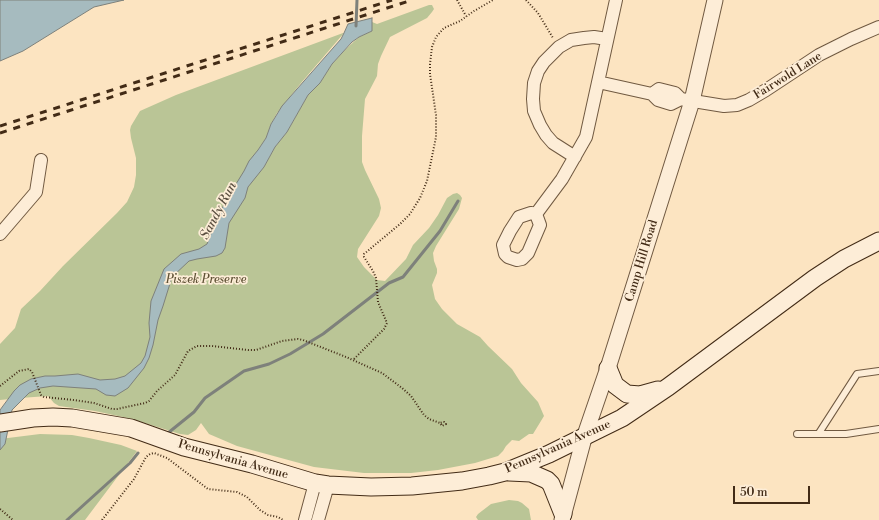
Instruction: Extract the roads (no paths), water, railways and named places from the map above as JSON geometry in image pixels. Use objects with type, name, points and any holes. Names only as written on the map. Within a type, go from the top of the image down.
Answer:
[{"type":"main road","name":"Pennsylvania Avenue","points":[[6,422],[53,417],[72,418],[131,428],[184,447],[322,484],[412,486],[462,481],[489,476],[505,472],[549,454],[622,418],[668,387],[815,278],[844,259],[879,241]]},
{"type":"main road","points":[[608,368],[615,385],[627,394],[640,395],[668,387]]},
{"type":"main road","points":[[505,472],[531,473],[547,480],[550,484],[562,517]]},
{"type":"street","points":[[536,214],[562,179],[586,137],[616,0]]},
{"type":"street","name":"Camp Hill Road","points":[[562,517],[584,438],[608,368],[715,0]]},
{"type":"street","name":"Fairwold Lane","points":[[598,82],[652,94],[658,100],[671,104],[687,100],[724,106],[737,105],[749,100],[819,55],[879,27]]},
{"type":"street","points":[[574,157],[553,143],[540,125],[534,112],[534,83],[538,71],[544,62],[559,47],[571,40],[594,37],[607,39]]},
{"type":"street","points":[[0,234],[36,192],[41,160]]},
{"type":"street","points":[[305,520],[322,484]]},
{"type":"street","points":[[318,520],[322,484]]},
{"type":"lane","points":[[819,433],[857,374],[879,371]]},
{"type":"lane","points":[[797,434],[846,434],[879,429]]},
{"type":"waterway","name":"Sandy Run","points":[[356,26],[357,0]]},
{"type":"waterway","points":[[168,433],[194,412],[205,398],[244,371],[269,364],[290,354],[323,334],[389,283],[403,277],[440,231],[458,201]]},
{"type":"waterway","points":[[67,520],[130,463],[138,453]]},
{"type":"railway","points":[[0,126],[392,0]]},
{"type":"railway","points":[[0,133],[412,0]]},
{"type":"park label","name":"Piszek Preserve","points":[[206,280]]}]
